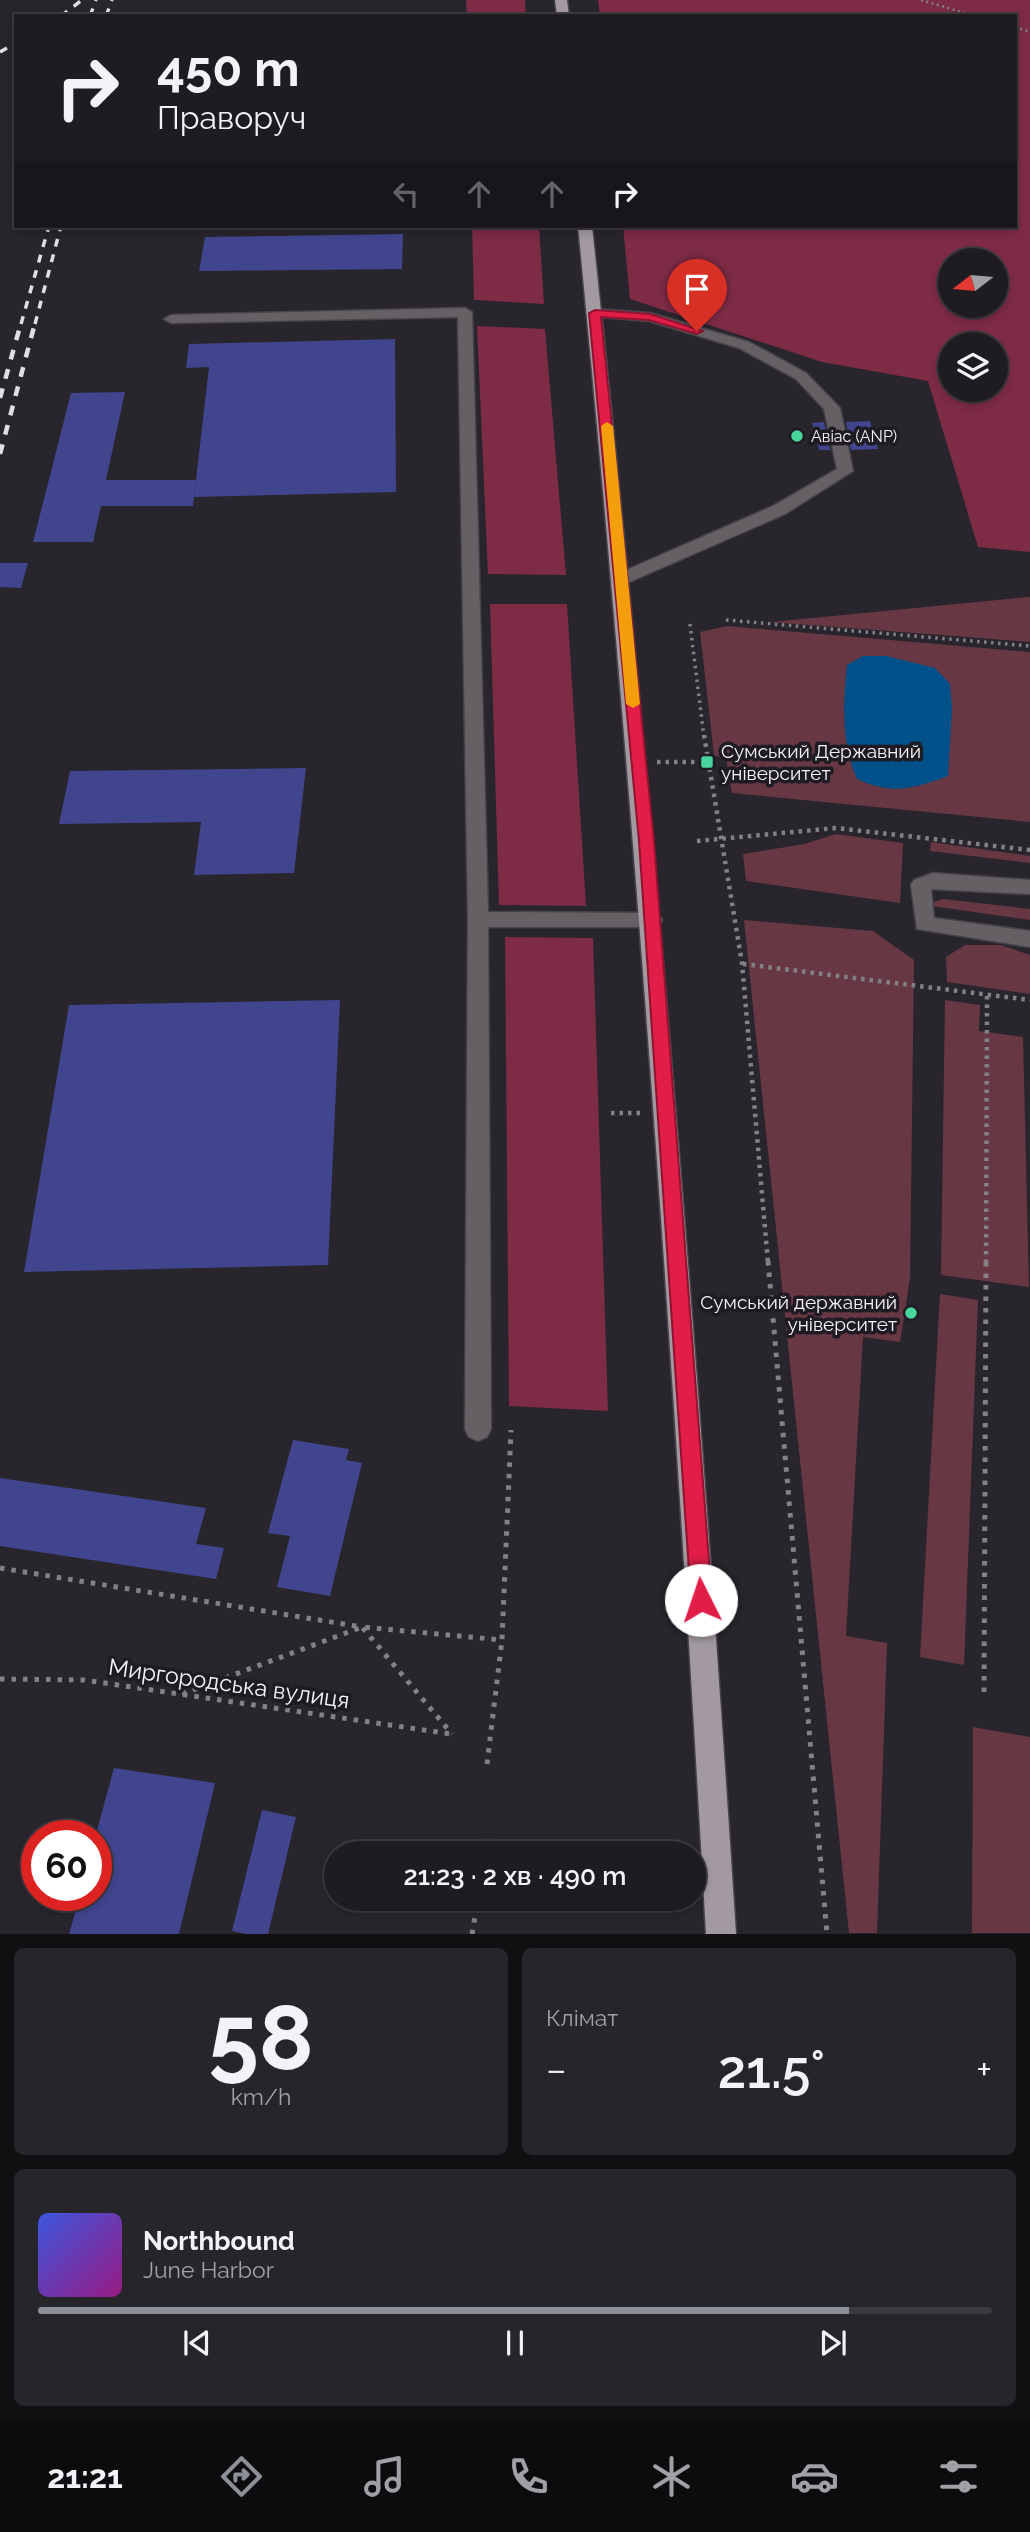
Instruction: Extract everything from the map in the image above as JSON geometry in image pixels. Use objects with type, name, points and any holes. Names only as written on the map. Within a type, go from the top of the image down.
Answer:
[{"type":"main road","points":[[585,228],[639,761],[652,920],[691,1434],[722,1934]]},
{"type":"lane","points":[[171,319],[465,312],[478,919],[478,1429]]},
{"type":"lane","points":[[595,313],[650,317],[744,345],[801,376],[832,408],[845,471],[779,510],[621,579]]},
{"type":"lane","points":[[1030,887],[933,880],[921,885],[924,924],[1030,939]]},
{"type":"lane","points":[[478,919],[652,920]]},
{"type":"path","points":[[921,0],[968,14]]},
{"type":"path","points":[[726,620],[1030,646]]},
{"type":"path","points":[[690,624],[719,838],[742,963],[827,1934]]},
{"type":"path","points":[[639,761],[708,762]]},
{"type":"path","points":[[697,841],[836,828],[1030,850]]},
{"type":"path","points":[[742,963],[1030,1000]]},
{"type":"path","points":[[984,1692],[988,994]]},
{"type":"path","points":[[487,1764],[502,1640],[511,1430]]},
{"type":"path","points":[[0,1568],[362,1627],[502,1640]]},
{"type":"path","points":[[182,1694],[362,1627]]},
{"type":"path","name":"Миргородська вулиця","points":[[0,1679],[84,1680],[452,1734],[362,1627]]},
{"type":"path","points":[[472,1934],[476,1911]]},
{"type":"shaded area","points":[[466,0],[525,0],[526,14],[467,14]]},
{"type":"shaded area","points":[[598,0],[1030,0],[1030,552],[978,547],[928,381],[822,362],[630,299],[623,228],[1017,228],[1017,14],[600,14]]},
{"type":"shaded area","points":[[472,228],[539,228],[544,304],[474,300]]},
{"type":"shaded area","points":[[477,326],[545,329],[566,575],[488,574]]},
{"type":"shaded area","points":[[1030,597],[1030,642],[771,622]]},
{"type":"shaded area","points":[[490,604],[567,604],[586,906],[499,905]]},
{"type":"shaded area","points":[[727,626],[1030,652],[1030,822],[732,793],[726,759],[714,755],[700,632]]},
{"type":"shaded area","points":[[836,834],[903,843],[900,903],[746,881],[743,854],[804,844]]},
{"type":"shaded area","points":[[931,842],[1030,856],[1030,863],[930,851]]},
{"type":"shaded area","points":[[943,899],[1030,909],[1030,920],[925,905]]},
{"type":"shaded area","points":[[744,920],[873,931],[914,960],[910,1278],[900,1342],[863,1337],[846,1636],[887,1643],[877,1933],[849,1933]]},
{"type":"shaded area","points":[[505,937],[593,938],[608,1411],[509,1406]]},
{"type":"shaded area","points":[[965,945],[1001,945],[1030,955],[1030,994],[947,982],[946,957]]},
{"type":"shaded area","points":[[945,1000],[980,1005],[979,1031],[1023,1037],[1029,1287],[941,1275]]},
{"type":"shaded area","points":[[940,1294],[978,1300],[964,1665],[920,1657]]},
{"type":"shaded area","points":[[973,1727],[1030,1737],[1030,1933],[972,1933]]},
{"type":"water","points":[[863,656],[886,656],[935,668],[950,684],[952,709],[948,776],[913,787],[892,789],[857,779],[848,751],[844,723],[845,694],[847,665]]},
{"type":"building","points":[[403,234],[402,269],[199,271],[205,237]]},
{"type":"building","points":[[395,339],[396,492],[194,497],[209,367],[186,368],[189,344]]},
{"type":"building","points":[[125,392],[106,480],[196,480],[193,506],[101,506],[93,542],[33,542],[71,393]]},
{"type":"building","points":[[870,421],[878,449],[851,450],[846,422]]},
{"type":"building","points":[[824,422],[830,450],[819,450],[812,423]]},
{"type":"building","points":[[0,563],[28,563],[21,588],[0,587]]},
{"type":"building","points":[[306,768],[294,873],[194,875],[201,822],[59,824],[70,771]]},
{"type":"building","points":[[340,1000],[328,1265],[24,1272],[69,1005]]},
{"type":"building","points":[[293,1440],[349,1449],[346,1460],[362,1463],[330,1596],[277,1587],[290,1536],[268,1533]]},
{"type":"building","points":[[0,1478],[206,1508],[196,1544],[224,1548],[216,1579],[0,1546]]},
{"type":"building","points":[[114,1768],[215,1783],[179,1934],[69,1934],[75,1911],[112,1911],[112,1820],[100,1820]]},
{"type":"building","points":[[262,1810],[296,1817],[268,1934],[246,1934],[232,1931]]},
{"type":"railway","points":[[64,14],[82,0]]},
{"type":"railway","points":[[91,14],[96,0]]},
{"type":"railway","points":[[107,14],[112,0]]},
{"type":"railway","points":[[0,52],[14,44]]},
{"type":"railway","points":[[21,324],[48,228]]},
{"type":"railway","points":[[35,324],[60,228]]},
{"type":"railway","points":[[0,398],[21,323]]},
{"type":"railway","points":[[0,454],[35,323]]},
{"type":"slow traffic","points":[[607,426],[633,704]]},
{"type":"place","name":"Авіас (ANP)","points":[[797,436]]},
{"type":"place","name":"Сумський Державний університет","points":[[707,762]]},
{"type":"place","name":"Сумський державний університет","points":[[911,1313]]},
{"type":"route","points":[[697,331],[650,317],[595,313],[646,841],[701,1600]]}]
